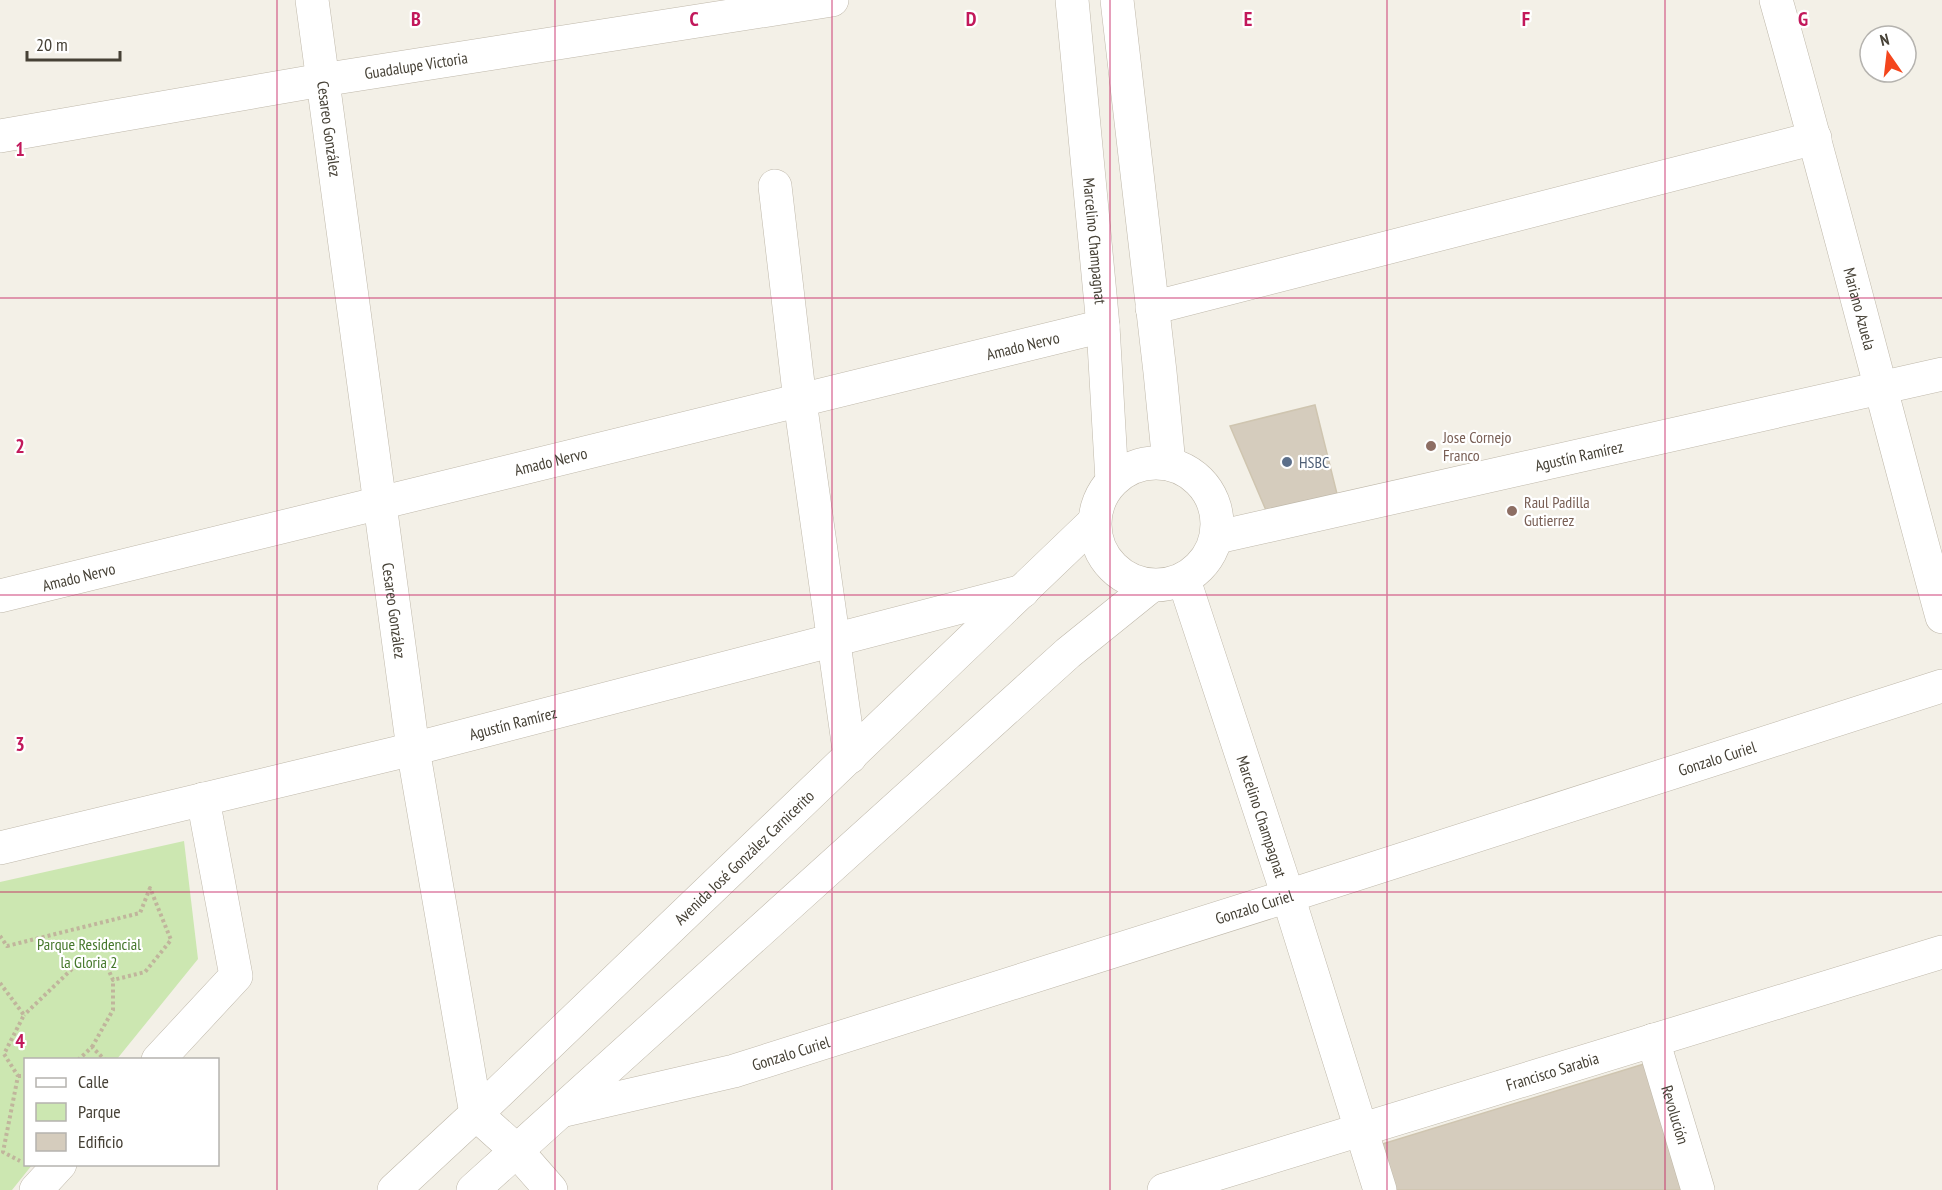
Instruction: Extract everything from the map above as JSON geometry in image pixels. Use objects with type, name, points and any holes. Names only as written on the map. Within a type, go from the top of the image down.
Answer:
[{"type":"street","name":"Cesareo González","points":[[312,0],[413,749],[476,1114]]},
{"type":"street","name":"Guadalupe Victoria","points":[[0,136],[322,80],[832,0]]},
{"type":"street","name":"Marcelino Champagnat","points":[[1072,0],[1103,326],[1112,481]]},
{"type":"street","points":[[1117,0],[1160,372],[1168,464]]},
{"type":"street","name":"Mariano Azuela","points":[[1776,0],[1815,138],[1942,617]]},
{"type":"street","points":[[1152,308],[1815,138]]},
{"type":"street","points":[[775,186],[800,401],[850,757]]},
{"type":"street","name":"Amado Nervo","points":[[0,596],[1103,326]]},
{"type":"street","name":"Agustín Ramírez","points":[[1218,537],[1942,374]]},
{"type":"street","points":[[1168,464],[1198,477],[1216,504],[1218,537],[1206,562],[1184,580],[1151,586],[1128,580],[1109,565],[1098,545],[1094,522],[1099,500],[1112,481],[1138,465],[1168,464]]},
{"type":"street","name":"Avenida José González Carnicerito","points":[[394,1190],[1094,522]]},
{"type":"street","name":"Marcelino Champagnat","points":[[1184,580],[1288,896],[1380,1190]]},
{"type":"street","points":[[473,1190],[1068,653],[1151,586]]},
{"type":"street","name":"Agustín Ramírez","points":[[0,848],[413,749],[1023,591]]},
{"type":"street","name":"Gonzalo Curiel","points":[[561,1111],[734,1071],[1942,686]]},
{"type":"street","points":[[159,1058],[236,976],[203,799]]},
{"type":"street","name":"Francisco Sarabia","points":[[1164,1190],[1942,952]]},
{"type":"street","name":"Revolución","points":[[1653,1040],[1698,1190]]},
{"type":"street","points":[[476,1114],[516,1150],[551,1190]]},
{"type":"street","points":[[36,1190],[58,1166]]},
{"type":"path","points":[[0,936],[7,946],[140,913],[150,888],[171,940],[145,972],[113,980]]},
{"type":"path","points":[[24,1163],[3,1152],[18,1076],[4,1054],[24,1015],[73,968],[105,962],[113,980],[113,1010],[92,1047],[79,1058]]},
{"type":"path","points":[[0,983],[24,1015]]},
{"type":"path","points":[[92,1047],[104,1058]]},
{"type":"path","points":[[18,1076],[24,1076]]},
{"type":"green space","name":"Parque Residencial la Gloria 2","points":[[184,841],[198,959],[118,1058],[24,1058],[24,1166],[31,1166],[12,1190],[0,1190],[0,882]]},
{"type":"building","name":"HSBC","points":[[1315,405],[1338,498],[1268,515],[1230,426]]},
{"type":"building","points":[[1644,1064],[1681,1190],[1393,1190],[1379,1145]]},
{"type":"place","name":"Jose Cornejo Franco","points":[[1431,446]]},
{"type":"place","name":"HSBC","points":[[1287,462]]},
{"type":"place","name":"Raul Padilla Gutierrez","points":[[1512,511]]}]
